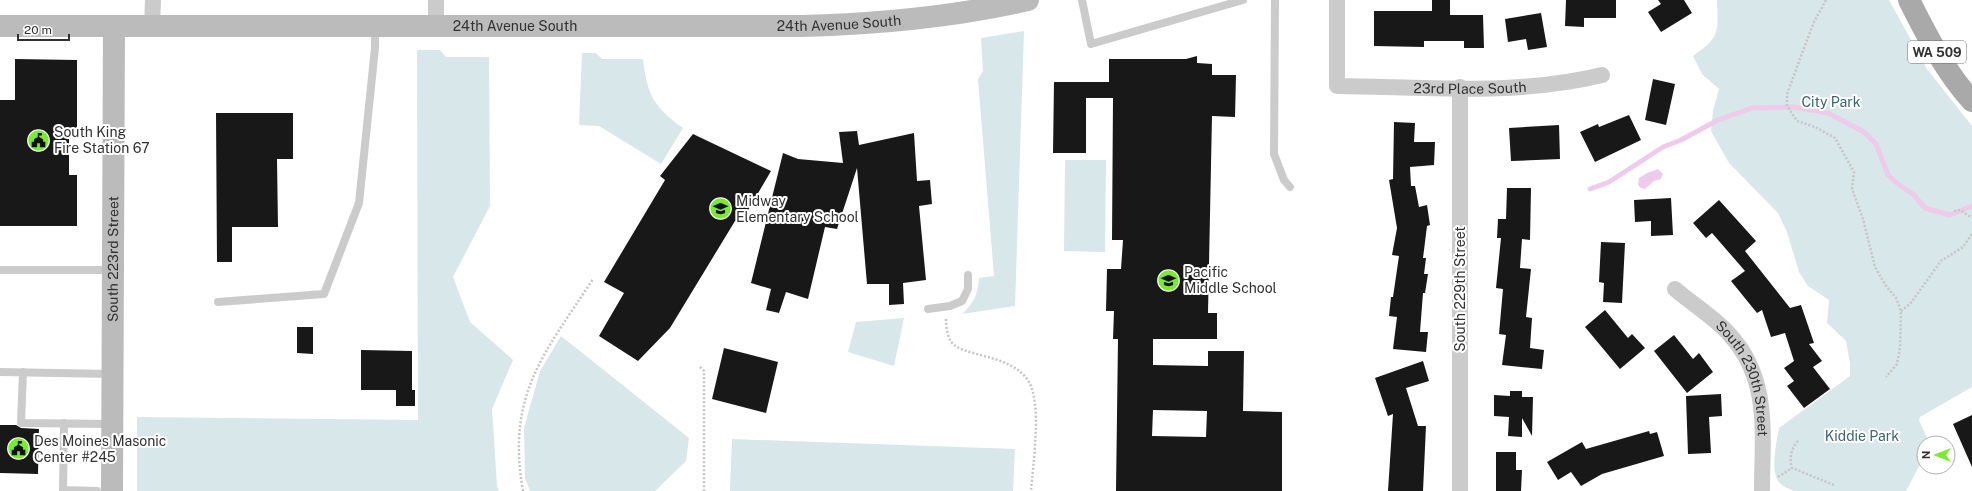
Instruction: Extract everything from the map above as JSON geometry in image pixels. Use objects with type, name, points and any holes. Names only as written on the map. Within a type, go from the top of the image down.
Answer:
[{"type":"main road","name":"WA 509","points":[[1909,0],[1940,57],[1972,101]]},
{"type":"street","points":[[152,26],[153,0]]},
{"type":"street","points":[[436,0],[436,26]]},
{"type":"street","name":"24th Avenue South","points":[[0,26],[802,26],[876,23],[950,7],[1028,0]]},
{"type":"street","name":"23rd Place South","points":[[1337,0],[1337,86],[1519,88],[1573,82],[1602,75]]},
{"type":"street","name":"South 223rd Street","points":[[112,491],[114,26]]},
{"type":"street","name":"South 229th Street","points":[[1460,87],[1460,491]]},
{"type":"street","name":"South 230th Street","points":[[1675,289],[1729,334],[1741,350],[1757,382],[1763,409],[1762,491]]},
{"type":"lane","points":[[1082,0],[1091,44],[1243,0]]},
{"type":"lane","points":[[1275,0],[1274,154],[1284,180],[1290,187]]},
{"type":"lane","points":[[218,302],[324,294],[359,203],[376,48],[376,26]]},
{"type":"lane","points":[[0,270],[113,270]]},
{"type":"lane","points":[[928,309],[962,301],[968,289],[968,275]]},
{"type":"lane","points":[[0,372],[113,374]]},
{"type":"lane","points":[[23,372],[21,423],[113,424]]},
{"type":"lane","points":[[64,423],[63,490],[97,491]]},
{"type":"path","points":[[1826,0],[1814,22],[1787,94],[1788,106],[1794,117],[1802,124],[1815,127],[1832,135],[1843,149],[1854,172],[1852,189],[1863,218],[1875,267],[1886,286],[1896,298],[1901,311],[1900,348],[1897,364],[1886,377]]},
{"type":"path","points":[[1954,211],[1960,210],[1967,213],[1972,218]]},
{"type":"path","points":[[1901,311],[1910,304],[1941,261],[1963,247],[1972,234]]},
{"type":"path","points":[[523,491],[519,469],[518,442],[521,414],[528,390],[539,362],[593,279]]},
{"type":"path","points":[[945,306],[946,326],[950,341],[957,347],[998,359],[1015,367],[1029,381],[1034,396],[1036,417],[1031,491]]},
{"type":"path","points":[[700,367],[704,371],[704,491]]},
{"type":"path","points":[[1798,441],[1793,447],[1791,454],[1790,462],[1792,468],[1834,486]]},
{"type":"green space","name":"City Park","points":[[1717,0],[1889,0],[1927,69],[1972,126],[1972,387],[1920,417],[1919,420],[1926,435],[1916,435],[1916,472],[1906,491],[1794,491],[1783,486],[1777,478],[1774,465],[1779,428],[1850,376],[1850,363],[1846,341],[1827,323],[1829,300],[1808,286],[1799,272],[1787,232],[1778,213],[1729,163],[1711,131],[1713,111],[1719,89],[1702,74],[1693,56],[1709,44],[1716,32],[1718,19]]},
{"type":"green space","points":[[1024,31],[1015,306],[962,314],[975,298],[979,278],[994,276],[978,79],[983,71],[981,38]]},
{"type":"green space","points":[[417,50],[440,50],[446,57],[489,57],[490,206],[453,277],[470,322],[513,360],[492,409],[497,486],[499,491],[137,491],[137,417],[418,420]]},
{"type":"green space","points":[[582,53],[596,53],[602,59],[643,59],[647,82],[654,99],[665,113],[683,128],[661,164],[599,126],[579,125]]},
{"type":"green space","points":[[1065,160],[1106,160],[1105,252],[1064,251]]},
{"type":"green space","points":[[904,318],[894,366],[848,352],[856,322]]},
{"type":"green space","points":[[561,336],[689,438],[686,461],[655,491],[530,491],[525,478],[524,428],[540,371]]},
{"type":"green space","points":[[732,439],[1015,449],[1013,491],[730,491]]},
{"type":"shaded area","points":[[1658,169],[1663,174],[1661,179],[1654,181],[1645,189],[1638,185],[1639,178]]},
{"type":"building","points":[[1432,0],[1450,0],[1450,15],[1483,15],[1484,48],[1464,48],[1464,41],[1424,41],[1424,47],[1374,46],[1374,11],[1432,11]]},
{"type":"building","points":[[1566,0],[1616,0],[1616,18],[1584,18],[1584,27],[1565,26]]},
{"type":"building","points":[[1658,0],[1684,0],[1692,13],[1661,32],[1648,12],[1661,4]]},
{"type":"building","points":[[1541,13],[1547,47],[1528,50],[1526,39],[1508,42],[1505,19]]},
{"type":"building","points":[[1197,56],[1197,63],[1212,64],[1212,75],[1236,75],[1235,117],[1212,116],[1208,313],[1217,313],[1217,339],[1153,339],[1153,365],[1208,366],[1208,351],[1244,351],[1243,411],[1282,412],[1282,491],[1116,491],[1118,339],[1113,339],[1114,311],[1106,311],[1107,269],[1121,269],[1123,240],[1112,240],[1113,98],[1086,98],[1086,153],[1053,153],[1054,82],[1109,82],[1109,59],[1186,59]],"holes":[[[1153,410],[1207,411],[1206,437],[1152,436]]]},
{"type":"building","name":"South King Fire Station 67","points":[[15,59],[77,60],[77,128],[69,128],[69,175],[77,175],[77,226],[0,226],[0,100],[15,100]]},
{"type":"building","points":[[1653,79],[1675,84],[1666,125],[1645,120]]},
{"type":"building","points":[[216,113],[293,113],[293,159],[277,159],[278,227],[232,227],[232,262],[217,262]]},
{"type":"building","points":[[1629,115],[1641,140],[1595,162],[1580,132],[1598,124],[1599,127]]},
{"type":"building","points":[[1394,122],[1415,123],[1414,142],[1435,142],[1434,165],[1410,167],[1411,186],[1415,186],[1419,207],[1427,205],[1430,225],[1427,226],[1423,258],[1426,258],[1424,274],[1428,274],[1425,293],[1423,293],[1420,332],[1428,332],[1426,352],[1393,349],[1397,317],[1389,316],[1399,256],[1392,255],[1397,228],[1389,180],[1393,179]]},
{"type":"building","points":[[1559,125],[1560,159],[1511,161],[1509,128]]},
{"type":"building","points":[[857,131],[859,145],[914,133],[917,181],[930,180],[932,204],[919,206],[926,280],[903,283],[904,304],[889,305],[889,284],[867,284],[857,168],[837,229],[825,227],[808,299],[786,292],[779,313],[766,310],[771,289],[751,283],[783,153],[798,159],[843,163],[839,132]]},
{"type":"building","points":[[693,134],[771,171],[740,224],[735,221],[670,328],[638,361],[599,336],[624,293],[604,282],[665,180],[660,176]]},
{"type":"building","points":[[1507,188],[1531,188],[1530,240],[1522,239],[1520,268],[1531,269],[1526,317],[1532,318],[1530,348],[1544,350],[1542,369],[1502,365],[1506,335],[1499,334],[1503,289],[1496,288],[1501,238],[1497,238],[1498,219],[1506,219]]},
{"type":"building","points":[[1671,198],[1673,235],[1651,236],[1651,221],[1635,222],[1634,200]]},
{"type":"building","points":[[1719,200],[1756,241],[1745,251],[1790,308],[1801,305],[1814,343],[1809,344],[1822,361],[1813,367],[1830,389],[1804,408],[1787,386],[1794,381],[1784,368],[1794,361],[1785,333],[1771,337],[1762,310],[1757,313],[1731,281],[1745,271],[1712,233],[1706,238],[1693,223]]},
{"type":"building","points":[[1601,242],[1625,243],[1622,303],[1603,302],[1604,283],[1599,282]]},
{"type":"building","points":[[1605,310],[1628,338],[1632,334],[1645,348],[1620,369],[1585,327]]},
{"type":"building","points":[[297,327],[313,327],[313,354],[297,353]]},
{"type":"building","points":[[1674,335],[1693,359],[1699,353],[1713,372],[1687,393],[1654,351]]},
{"type":"building","points":[[724,348],[778,362],[766,413],[712,399]]},
{"type":"building","points":[[361,350],[412,351],[412,390],[415,390],[415,406],[396,406],[396,390],[361,390]]},
{"type":"building","points":[[1423,361],[1429,381],[1406,388],[1418,426],[1426,426],[1423,491],[1388,491],[1393,414],[1388,416],[1375,378]]},
{"type":"building","points":[[1510,391],[1522,391],[1522,397],[1533,397],[1532,436],[1522,418],[1522,437],[1508,436],[1509,417],[1494,416],[1494,395],[1510,396]]},
{"type":"building","points":[[1721,394],[1722,416],[1709,417],[1711,453],[1688,454],[1686,396]]},
{"type":"building","points":[[1972,415],[1972,467],[1953,424]]},
{"type":"building","name":"Des Moines Masonic Center #245","points":[[0,425],[16,425],[21,428],[39,429],[38,474],[0,473]]},
{"type":"building","points":[[1649,431],[1650,434],[1657,432],[1664,456],[1602,474],[1581,486],[1571,472],[1558,480],[1547,462],[1582,442],[1586,449]]},
{"type":"building","points":[[1496,452],[1516,452],[1516,470],[1522,470],[1521,491],[1496,491]]},
{"type":"waterway","points":[[1590,189],[1609,182],[1663,147],[1681,140],[1718,120],[1752,108],[1793,107],[1828,113],[1864,132],[1876,144],[1888,175],[1899,185],[1913,194],[1925,208],[1950,215],[1972,206]]},
{"type":"place","name":"South King Fire Station 67","points":[[38,140]]},
{"type":"place","name":"Midway Elementary School","points":[[720,209]]},
{"type":"place","name":"Pacific Middle School","points":[[1169,280]]},
{"type":"place","name":"Des Moines Masonic Center #245","points":[[19,449]]},
{"type":"park label","name":"Kiddie Park","points":[[1862,436]]}]
